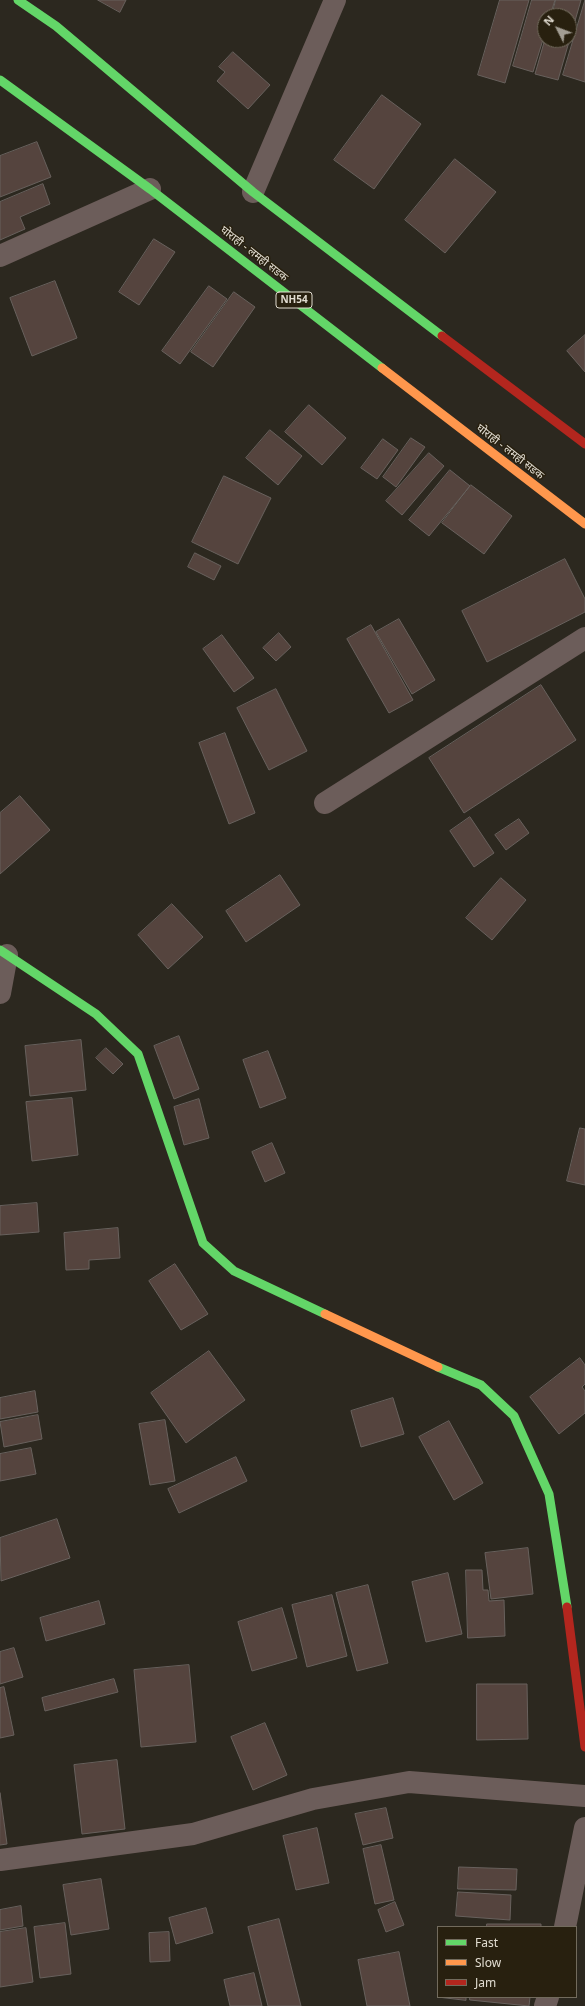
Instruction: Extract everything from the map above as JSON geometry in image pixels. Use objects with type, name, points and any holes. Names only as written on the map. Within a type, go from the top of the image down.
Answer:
[{"type":"main road","points":[[18,0],[56,26],[253,192],[585,444]]},
{"type":"main road","name":"घोराही - लमही सडक","points":[[0,80],[150,189],[585,524]]},
{"type":"main road","points":[[4,952],[96,1014],[138,1054],[203,1243],[234,1271],[413,1356],[481,1385],[514,1416],[549,1494],[564,1576],[585,1747]]},
{"type":"street","points":[[253,192],[335,0]]},
{"type":"street","points":[[0,256],[150,189]]},
{"type":"street","points":[[325,803],[585,638]]},
{"type":"street","points":[[0,993],[4,952]]},
{"type":"street","points":[[0,1860],[193,1834],[313,1799],[409,1782],[585,1796]]},
{"type":"street","points":[[565,1926],[585,1828]]},
{"type":"building","points":[[98,0],[126,0],[120,12]]},
{"type":"building","points":[[500,0],[529,0],[505,83],[478,75]]},
{"type":"building","points":[[532,0],[555,0],[552,8],[537,8],[537,48],[540,48],[533,72],[513,66]]},
{"type":"building","points":[[556,0],[581,0],[577,14],[577,8],[554,8]]},
{"type":"building","points":[[585,0],[585,82],[563,75],[571,48],[577,48],[577,27]]},
{"type":"building","points":[[542,48],[567,48],[558,80],[535,74]]},
{"type":"building","points":[[233,52],[270,85],[248,109],[217,81],[225,72],[219,67]]},
{"type":"building","points":[[382,95],[421,124],[374,189],[334,160]]},
{"type":"building","points":[[37,142],[51,177],[0,197],[0,156]]},
{"type":"building","points":[[455,159],[496,192],[445,253],[405,220]]},
{"type":"building","points":[[43,184],[50,204],[20,217],[25,229],[0,240],[0,202]]},
{"type":"building","points":[[154,239],[175,252],[139,305],[119,292]]},
{"type":"building","points":[[55,281],[77,338],[32,356],[10,298]]},
{"type":"building","points":[[209,286],[227,299],[180,364],[162,351]]},
{"type":"building","points":[[234,292],[255,307],[213,367],[191,352]]},
{"type":"building","points":[[585,335],[585,372],[567,351]]},
{"type":"building","points":[[309,405],[346,438],[322,465],[285,432]]},
{"type":"building","points":[[270,430],[302,456],[278,485],[246,458]]},
{"type":"building","points":[[411,438],[425,447],[396,487],[383,477]]},
{"type":"building","points":[[383,439],[398,450],[377,479],[361,468]]},
{"type":"building","points":[[429,453],[444,466],[402,515],[386,501]]},
{"type":"building","points":[[450,470],[470,486],[429,536],[409,520]]},
{"type":"building","points":[[224,476],[271,498],[238,564],[192,542]]},
{"type":"building","points":[[471,485],[512,516],[484,554],[442,523]]},
{"type":"building","points":[[195,553],[221,566],[214,580],[188,567]]},
{"type":"building","points":[[565,559],[585,599],[585,612],[487,662],[462,611]]},
{"type":"building","points":[[399,619],[435,680],[412,694],[376,632]]},
{"type":"building","points":[[371,625],[413,700],[389,713],[347,639]]},
{"type":"building","points":[[279,633],[291,647],[276,661],[263,648]]},
{"type":"building","points":[[222,635],[254,678],[234,692],[203,649]]},
{"type":"building","points":[[541,685],[576,740],[464,813],[429,758]]},
{"type":"building","points":[[276,689],[307,751],[269,770],[237,708]]},
{"type":"building","points":[[225,733],[255,813],[229,824],[199,743]]},
{"type":"building","points":[[20,796],[50,830],[0,874],[0,813]]},
{"type":"building","points":[[470,817],[494,853],[474,867],[450,831]]},
{"type":"building","points":[[519,819],[529,833],[506,850],[495,835]]},
{"type":"building","points":[[280,875],[300,905],[246,942],[226,911]]},
{"type":"building","points":[[501,878],[526,900],[492,940],[466,918]]},
{"type":"building","points":[[172,904],[203,937],[168,969],[138,935]]},
{"type":"building","points":[[179,1036],[199,1089],[174,1099],[154,1046]]},
{"type":"building","points":[[81,1040],[86,1090],[30,1096],[25,1046]]},
{"type":"building","points":[[106,1048],[123,1064],[113,1074],[96,1058]]},
{"type":"building","points":[[268,1051],[286,1098],[260,1108],[243,1060]]},
{"type":"building","points":[[72,1098],[78,1155],[32,1161],[26,1102]]},
{"type":"building","points":[[199,1099],[209,1138],[184,1145],[174,1107]]},
{"type":"building","points":[[580,1128],[585,1129],[585,1185],[567,1181]]},
{"type":"building","points":[[272,1143],[285,1173],[265,1182],[252,1152]]},
{"type":"building","points":[[37,1203],[39,1232],[0,1235],[0,1206]]},
{"type":"building","points":[[118,1228],[120,1258],[89,1260],[89,1269],[66,1270],[64,1233]]},
{"type":"building","points":[[175,1264],[208,1314],[181,1330],[149,1281]]},
{"type":"building","points":[[209,1351],[245,1400],[186,1443],[151,1393]]},
{"type":"building","points":[[580,1358],[585,1365],[585,1384],[582,1387],[585,1391],[585,1413],[559,1434],[530,1397]]},
{"type":"building","points":[[35,1391],[38,1412],[0,1419],[0,1398]]},
{"type":"building","points":[[393,1398],[404,1434],[361,1447],[351,1411]]},
{"type":"building","points":[[38,1415],[42,1439],[4,1447],[0,1422]]},
{"type":"building","points":[[165,1420],[175,1481],[150,1485],[139,1424]]},
{"type":"building","points":[[449,1421],[483,1483],[454,1500],[419,1437]]},
{"type":"building","points":[[31,1448],[36,1474],[0,1481],[0,1454]]},
{"type":"building","points":[[236,1457],[247,1481],[179,1513],[168,1489]]},
{"type":"building","points":[[57,1519],[70,1558],[1,1581],[0,1538]]},
{"type":"building","points":[[528,1548],[533,1594],[491,1599],[485,1553]]},
{"type":"building","points":[[466,1570],[482,1570],[483,1590],[488,1590],[489,1601],[504,1600],[505,1636],[468,1638]]},
{"type":"building","points":[[448,1573],[462,1634],[426,1642],[412,1582]]},
{"type":"building","points":[[368,1585],[388,1663],[357,1671],[336,1593]]},
{"type":"building","points":[[332,1595],[347,1656],[307,1667],[292,1605]]},
{"type":"building","points":[[99,1601],[105,1624],[46,1641],[40,1618]]},
{"type":"building","points":[[282,1608],[297,1658],[252,1671],[238,1622]]},
{"type":"building","points":[[14,1648],[23,1677],[0,1684],[0,1652]]},
{"type":"building","points":[[189,1665],[196,1742],[141,1747],[134,1670]]},
{"type":"building","points":[[114,1679],[118,1692],[45,1711],[42,1698]]},
{"type":"building","points":[[477,1684],[527,1684],[528,1739],[477,1740]]},
{"type":"building","points":[[4,1687],[14,1735],[0,1738],[0,1688]]},
{"type":"building","points":[[265,1723],[287,1775],[253,1790],[231,1737]]},
{"type":"building","points":[[117,1760],[125,1829],[82,1834],[74,1765]]},
{"type":"building","points":[[0,1793],[7,1844],[0,1845]]},
{"type":"building","points":[[386,1808],[393,1838],[363,1845],[355,1814]]},
{"type":"building","points":[[317,1828],[329,1883],[296,1890],[283,1836]]},
{"type":"building","points":[[381,1845],[394,1900],[375,1904],[363,1849]]},
{"type":"building","points":[[459,1867],[517,1869],[516,1890],[458,1889]]},
{"type":"building","points":[[101,1879],[109,1929],[71,1935],[63,1885]]},
{"type":"building","points":[[458,1892],[511,1895],[510,1920],[456,1916]]},
{"type":"building","points":[[395,1902],[404,1925],[386,1932],[378,1910]]},
{"type":"building","points":[[21,1906],[23,1926],[0,1930],[0,1910]]},
{"type":"building","points":[[206,1908],[213,1933],[176,1944],[169,1918]]},
{"type":"building","points":[[279,1919],[301,2006],[268,2006],[248,1927]]},
{"type":"building","points":[[65,1923],[71,1974],[40,1978],[34,1927]]},
{"type":"building","points":[[487,1924],[541,1924],[541,1926],[487,1926]]},
{"type":"building","points":[[26,1928],[33,1982],[0,1987],[0,1932]]},
{"type":"building","points":[[169,1932],[170,1961],[150,1962],[149,1933]]},
{"type":"building","points":[[399,1952],[410,2006],[367,2006],[358,1960]]},
{"type":"building","points":[[254,1973],[262,2006],[230,2006],[224,1980]]},
{"type":"building","points":[[447,1998],[466,1998],[466,2000]]},
{"type":"building","points":[[470,1998],[530,1998],[529,2006],[470,2000]]},
{"type":"traffic: fast","points":[[18,0],[56,26],[253,192],[442,336]]},
{"type":"traffic: fast","points":[[0,80],[150,189],[382,368]]},
{"type":"traffic: fast","points":[[0,950],[96,1014],[138,1054],[203,1243],[234,1271],[325,1314]]},
{"type":"traffic: fast","points":[[438,1367],[481,1385],[514,1416],[549,1494],[567,1607]]},
{"type":"traffic: slow","points":[[382,368],[585,524]]},
{"type":"traffic: slow","points":[[325,1314],[438,1367]]},
{"type":"traffic: jam","points":[[442,336],[585,444]]},
{"type":"traffic: jam","points":[[567,1607],[585,1747]]}]
